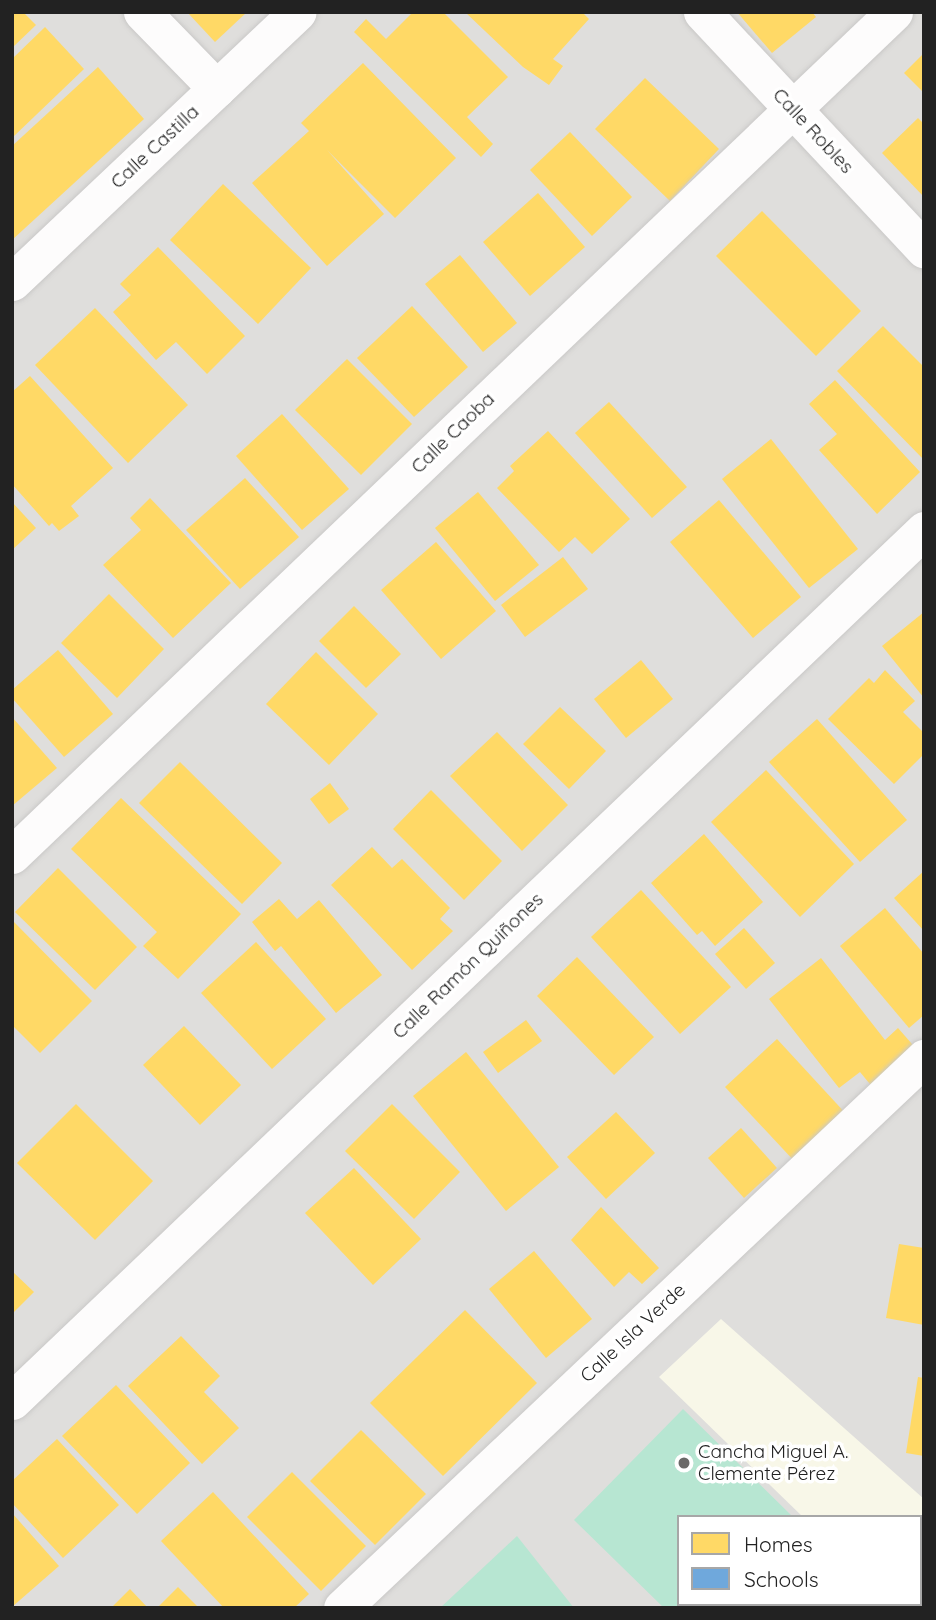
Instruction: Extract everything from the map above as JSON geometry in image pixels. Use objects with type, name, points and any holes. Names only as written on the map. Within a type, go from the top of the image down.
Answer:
[{"type":"street","points":[[142,12],[218,89]]},
{"type":"street","name":"Calle Castilla","points":[[12,282],[298,12]]},
{"type":"street","name":"Calle Robles","points":[[702,12],[924,249]]},
{"type":"street","name":"Calle Caoba","points":[[12,855],[894,12]]},
{"type":"street","name":"Calle Ramón Quiñones","points":[[12,1401],[924,530]]},
{"type":"street","name":"Calle Isla Verde","points":[[342,1608],[924,1058]]},
{"type":"shaded area","points":[[12,12],[924,12],[924,1608],[12,1608]]},
{"type":"shaded area","points":[[721,1319],[924,1499],[924,1608],[835,1608],[922,1606],[922,1515],[801,1515],[659,1377]]},
{"type":"green space","name":"Cancha Miguel A. Clemente Pérez","points":[[683,1409],[791,1515],[677,1515],[677,1606],[806,1606],[664,1608],[574,1520]]},
{"type":"green space","points":[[517,1536],[574,1608],[440,1608]]},
{"type":"building: Homes","points":[[12,12],[23,12],[36,25],[12,48]]},
{"type":"building: Homes","points":[[187,12],[247,12],[215,42]]},
{"type":"building: Homes","points":[[413,12],[443,12],[508,77],[467,117],[493,144],[481,157],[354,32],[366,19],[386,39]]},
{"type":"building: Homes","points":[[465,12],[582,12],[589,19],[553,59],[563,66],[549,85],[523,67]]},
{"type":"building: Homes","points":[[737,12],[812,12],[816,17],[772,53]]},
{"type":"building: Homes","points":[[45,27],[84,69],[12,138],[12,59]]},
{"type":"building: Homes","points":[[924,53],[924,93],[904,73]]},
{"type":"building: Homes","points":[[363,63],[456,158],[395,218],[327,150],[384,214],[327,266],[252,183],[309,131],[301,123]]},
{"type":"building: Homes","points":[[98,67],[144,119],[12,240],[12,146]]},
{"type":"building: Homes","points":[[645,78],[719,149],[670,201],[595,129]]},
{"type":"building: Homes","points":[[918,118],[924,124],[924,197],[882,153]]},
{"type":"building: Homes","points":[[570,132],[632,197],[592,236],[530,170]]},
{"type":"building: Homes","points":[[223,184],[311,268],[258,324],[170,240]]},
{"type":"building: Homes","points":[[538,193],[585,247],[530,296],[483,242]]},
{"type":"building: Homes","points":[[762,211],[861,311],[816,356],[716,256]]},
{"type":"building: Homes","points":[[158,247],[245,336],[207,374],[176,342],[156,360],[113,312],[131,295],[120,284]]},
{"type":"building: Homes","points":[[460,255],[517,323],[483,352],[425,284]]},
{"type":"building: Homes","points":[[412,306],[468,367],[414,417],[357,358]]},
{"type":"building: Homes","points":[[95,308],[188,405],[128,463],[35,365]]},
{"type":"building: Homes","points":[[883,326],[924,367],[924,460],[837,371]]},
{"type":"building: Homes","points":[[347,359],[412,424],[361,475],[295,410]]},
{"type":"building: Homes","points":[[30,376],[113,468],[71,506],[79,516],[59,531],[52,523],[49,526],[12,484],[12,392]]},
{"type":"building: Homes","points":[[835,380],[920,472],[877,514],[819,450],[837,434],[809,404]]},
{"type":"building: Homes","points":[[609,402],[687,487],[652,518],[575,433]]},
{"type":"building: Homes","points":[[282,414],[349,489],[302,530],[236,456]]},
{"type":"building: Homes","points":[[548,431],[630,519],[592,554],[575,537],[559,552],[497,488],[514,471],[510,466]]},
{"type":"building: Homes","points":[[771,439],[858,549],[809,588],[722,479]]},
{"type":"building: Homes","points":[[245,478],[299,537],[240,589],[186,530]]},
{"type":"building: Homes","points":[[478,492],[539,565],[495,601],[435,528]]},
{"type":"building: Homes","points":[[150,498],[231,583],[173,638],[103,565],[141,530],[130,518]]},
{"type":"building: Homes","points":[[719,500],[801,597],[753,638],[670,542]]},
{"type":"building: Homes","points":[[12,502],[36,528],[12,550]]},
{"type":"building: Homes","points":[[436,542],[496,611],[441,659],[381,590]]},
{"type":"building: Homes","points":[[563,557],[588,589],[525,637],[501,605]]},
{"type":"building: Homes","points":[[109,594],[164,649],[117,698],[61,643]]},
{"type":"building: Homes","points":[[354,606],[401,654],[366,688],[319,641]]},
{"type":"building: Homes","points":[[924,612],[924,698],[882,646]]},
{"type":"building: Homes","points":[[58,650],[113,714],[64,757],[12,698],[12,690]]},
{"type":"building: Homes","points":[[316,652],[378,714],[329,765],[266,704]]},
{"type":"building: Homes","points":[[641,660],[673,699],[626,738],[594,699]]},
{"type":"building: Homes","points":[[885,670],[915,701],[903,712],[924,733],[924,754],[894,784],[828,719],[869,678],[874,683]]},
{"type":"building: Homes","points":[[560,707],[606,751],[569,789],[523,744]]},
{"type":"building: Homes","points":[[12,717],[57,768],[12,806]]},
{"type":"building: Homes","points":[[817,719],[907,820],[860,862],[769,762]]},
{"type":"building: Homes","points":[[497,732],[568,805],[522,851],[450,776]]},
{"type":"building: Homes","points":[[180,762],[282,863],[242,904],[139,803]]},
{"type":"building: Homes","points":[[766,770],[854,864],[800,917],[711,822]]},
{"type":"building: Homes","points":[[330,783],[349,809],[329,824],[310,799]]},
{"type":"building: Homes","points":[[431,790],[502,861],[464,900],[393,829]]},
{"type":"building: Homes","points":[[121,798],[241,914],[178,979],[143,946],[157,932],[71,849]]},
{"type":"building: Homes","points":[[704,834],[763,902],[715,946],[702,931],[697,935],[651,883]]},
{"type":"building: Homes","points":[[372,847],[392,868],[402,859],[450,908],[440,919],[453,931],[412,970],[331,885]]},
{"type":"building: Homes","points":[[58,868],[137,947],[95,990],[15,912]]},
{"type":"building: Homes","points":[[924,871],[924,931],[894,898]]},
{"type":"building: Homes","points":[[641,890],[731,987],[680,1034],[591,937]]},
{"type":"building: Homes","points":[[279,899],[297,919],[319,900],[382,975],[336,1013],[281,946],[275,951],[252,922]]},
{"type":"building: Homes","points":[[885,908],[924,954],[924,1015],[909,1028],[840,946]]},
{"type":"building: Homes","points":[[12,920],[92,1001],[40,1053],[12,1025]]},
{"type":"building: Homes","points":[[744,928],[775,963],[746,989],[715,954]]},
{"type":"building: Homes","points":[[256,942],[326,1019],[272,1069],[201,993]]},
{"type":"building: Homes","points":[[577,957],[654,1037],[614,1075],[537,996]]},
{"type":"building: Homes","points":[[821,958],[885,1040],[898,1028],[919,1052],[874,1089],[860,1072],[839,1088],[769,999]]},
{"type":"building: Homes","points":[[526,1020],[542,1041],[498,1073],[483,1052]]},
{"type":"building: Homes","points":[[184,1026],[241,1085],[200,1125],[143,1065]]},
{"type":"building: Homes","points":[[777,1039],[848,1116],[796,1163],[725,1087]]},
{"type":"building: Homes","points":[[466,1052],[559,1167],[506,1211],[413,1096]]},
{"type":"building: Homes","points":[[76,1104],[153,1181],[95,1240],[17,1163]]},
{"type":"building: Homes","points":[[392,1104],[460,1172],[414,1219],[345,1151]]},
{"type":"building: Homes","points":[[616,1112],[655,1153],[606,1199],[567,1157]]},
{"type":"building: Homes","points":[[741,1128],[777,1168],[744,1198],[708,1158]]},
{"type":"building: Homes","points":[[354,1168],[421,1239],[373,1285],[305,1213]]},
{"type":"building: Homes","points":[[601,1207],[659,1268],[642,1284],[629,1272],[614,1287],[571,1240]]},
{"type":"building: Homes","points":[[899,1244],[924,1248],[924,1325],[886,1318]]},
{"type":"building: Homes","points":[[534,1251],[592,1319],[546,1358],[489,1289]]},
{"type":"building: Homes","points":[[12,1271],[34,1292],[12,1314]]},
{"type":"building: Homes","points":[[465,1310],[537,1383],[443,1476],[370,1403]]},
{"type":"building: Homes","points":[[181,1336],[220,1376],[204,1392],[239,1428],[202,1464],[128,1386]]},
{"type":"building: Homes","points":[[918,1377],[924,1378],[924,1456],[906,1453]]},
{"type":"building: Homes","points":[[116,1385],[190,1463],[137,1514],[62,1436]]},
{"type":"building: Homes","points":[[361,1430],[426,1494],[375,1545],[310,1481]]},
{"type":"building: Homes","points":[[57,1439],[119,1505],[63,1558],[12,1503],[12,1481]]},
{"type":"building: Homes","points":[[292,1472],[366,1546],[321,1591],[247,1517]]},
{"type":"building: Homes","points":[[213,1492],[309,1594],[294,1608],[224,1608],[161,1541]]},
{"type":"building: Homes","points":[[12,1513],[59,1566],[12,1607]]},
{"type":"building: Homes","points":[[178,1587],[199,1608],[157,1608]]},
{"type":"building: Homes","points":[[130,1589],[148,1608],[111,1608]]},
{"type":"building: Schools","points":[[924,1582],[924,1608],[861,1608],[922,1606]]},
{"type":"place","name":"Cancha Miguel A. Clemente Pérez","points":[[684,1463]]}]
